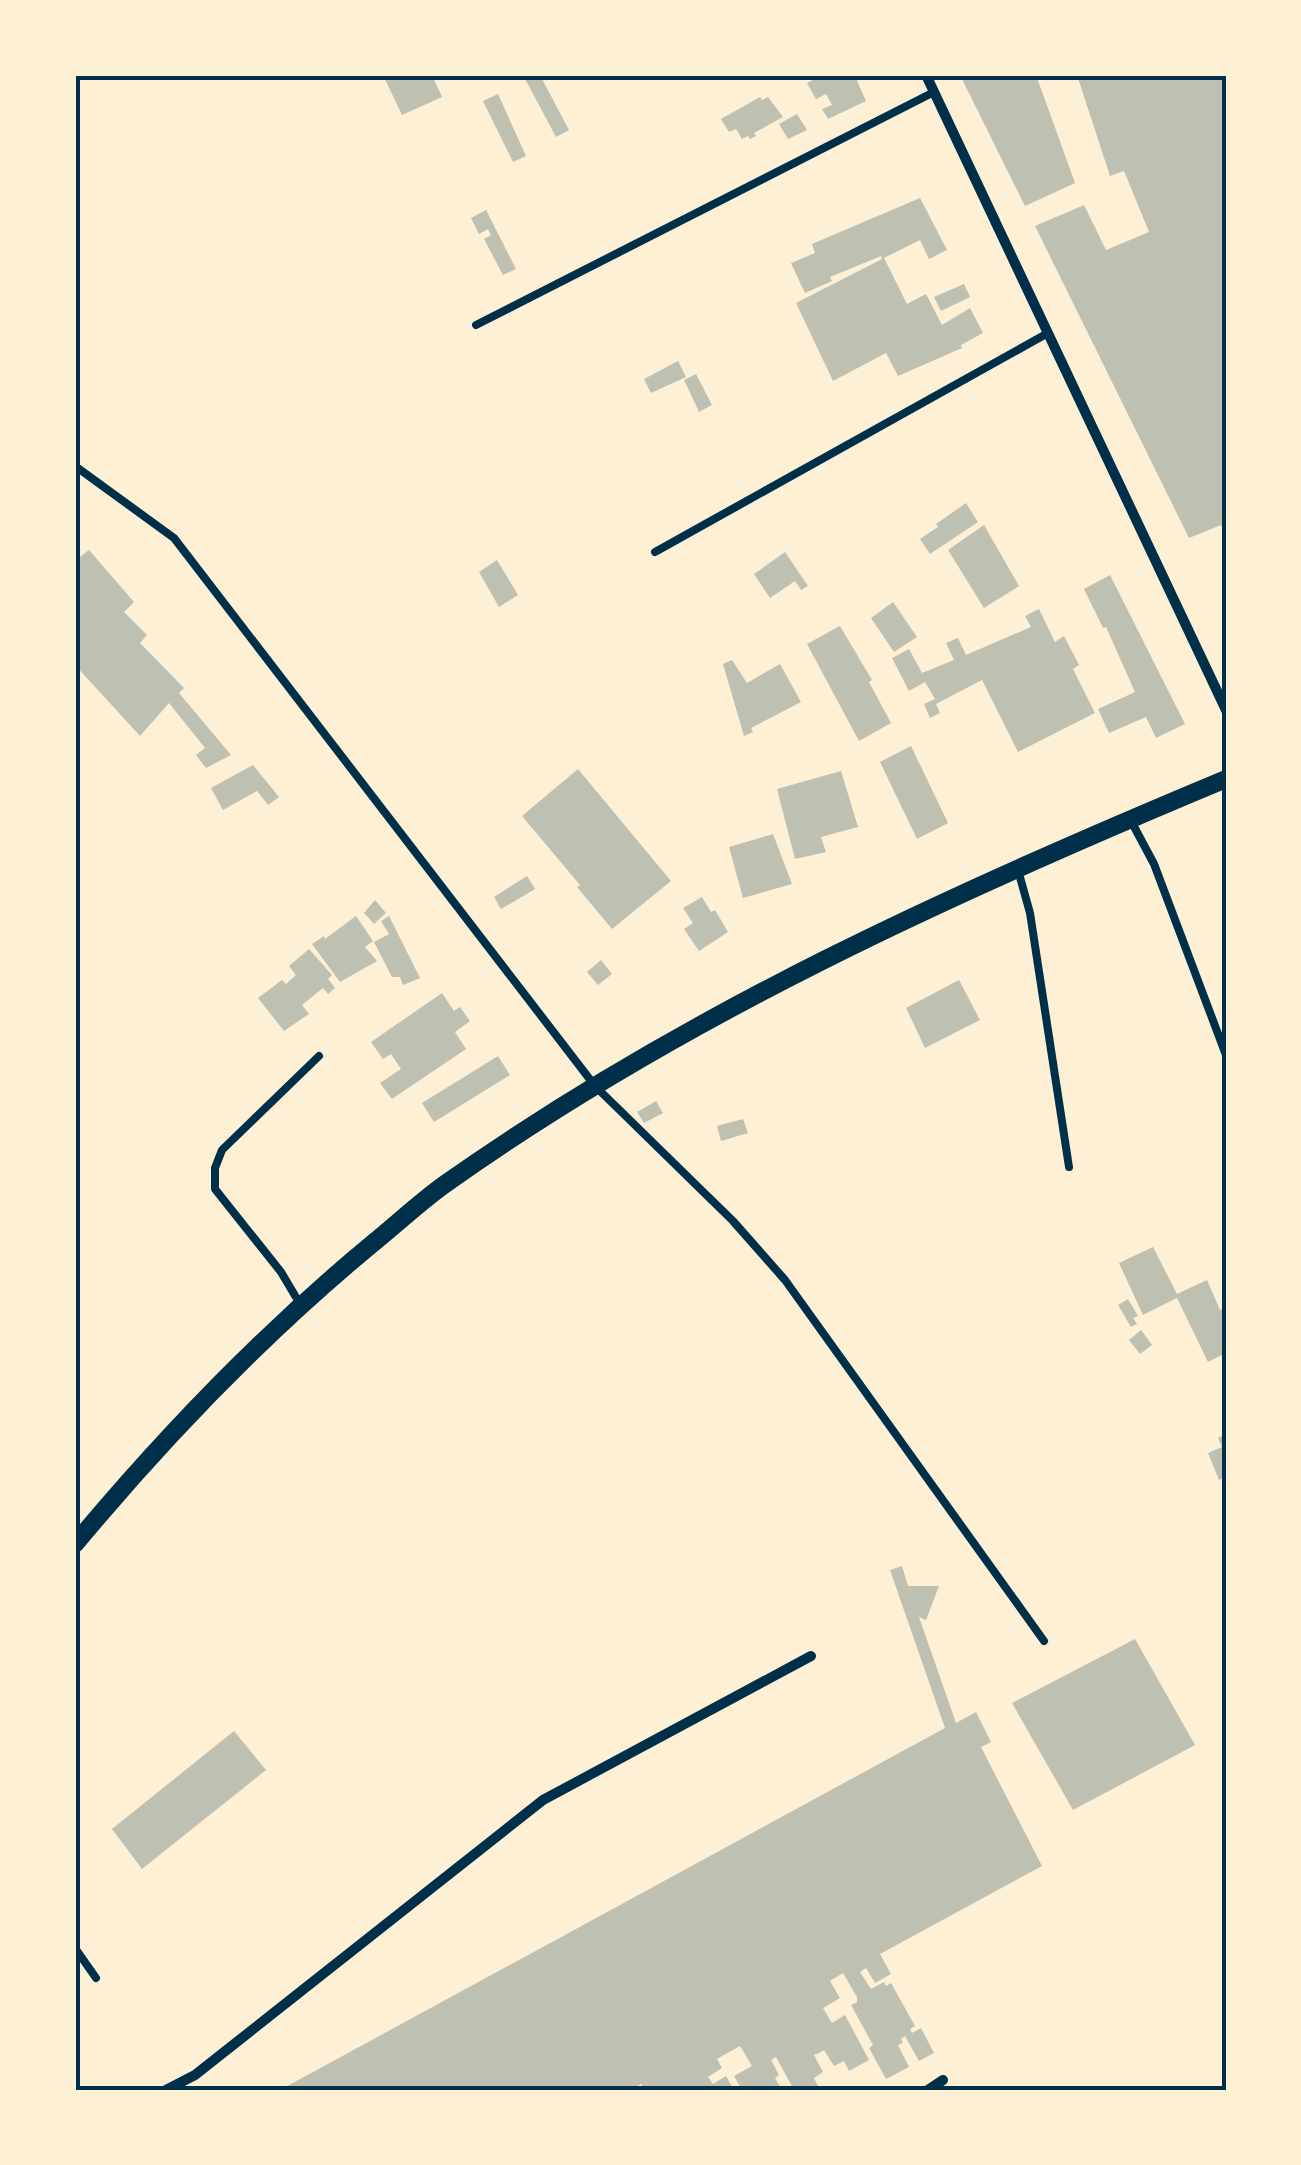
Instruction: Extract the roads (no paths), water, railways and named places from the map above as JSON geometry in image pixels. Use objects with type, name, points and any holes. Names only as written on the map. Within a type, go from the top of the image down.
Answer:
[{"type":"street","points":[[926,75],[1226,710]]},
{"type":"street","points":[[75,1544],[154,1449],[300,1304],[446,1183],[595,1086],[792,976],[1130,819],[1226,779]]},
{"type":"street","points":[[166,2090],[195,2075],[544,1800],[811,1656]]},
{"type":"street","points":[[928,2090],[943,2080]]},
{"type":"lane","points":[[476,325],[934,92]]},
{"type":"lane","points":[[655,552],[1048,333]]},
{"type":"lane","points":[[75,466],[174,538],[595,1086],[732,1221],[785,1280],[1044,1642]]},
{"type":"lane","points":[[1130,819],[1154,864],[1226,1055]]},
{"type":"lane","points":[[1018,870],[1030,913],[1068,1167]]},
{"type":"lane","points":[[300,1304],[281,1272],[215,1190],[214,1168],[222,1150],[320,1056]]},
{"type":"lane","points":[[75,1948],[96,1978]]}]
